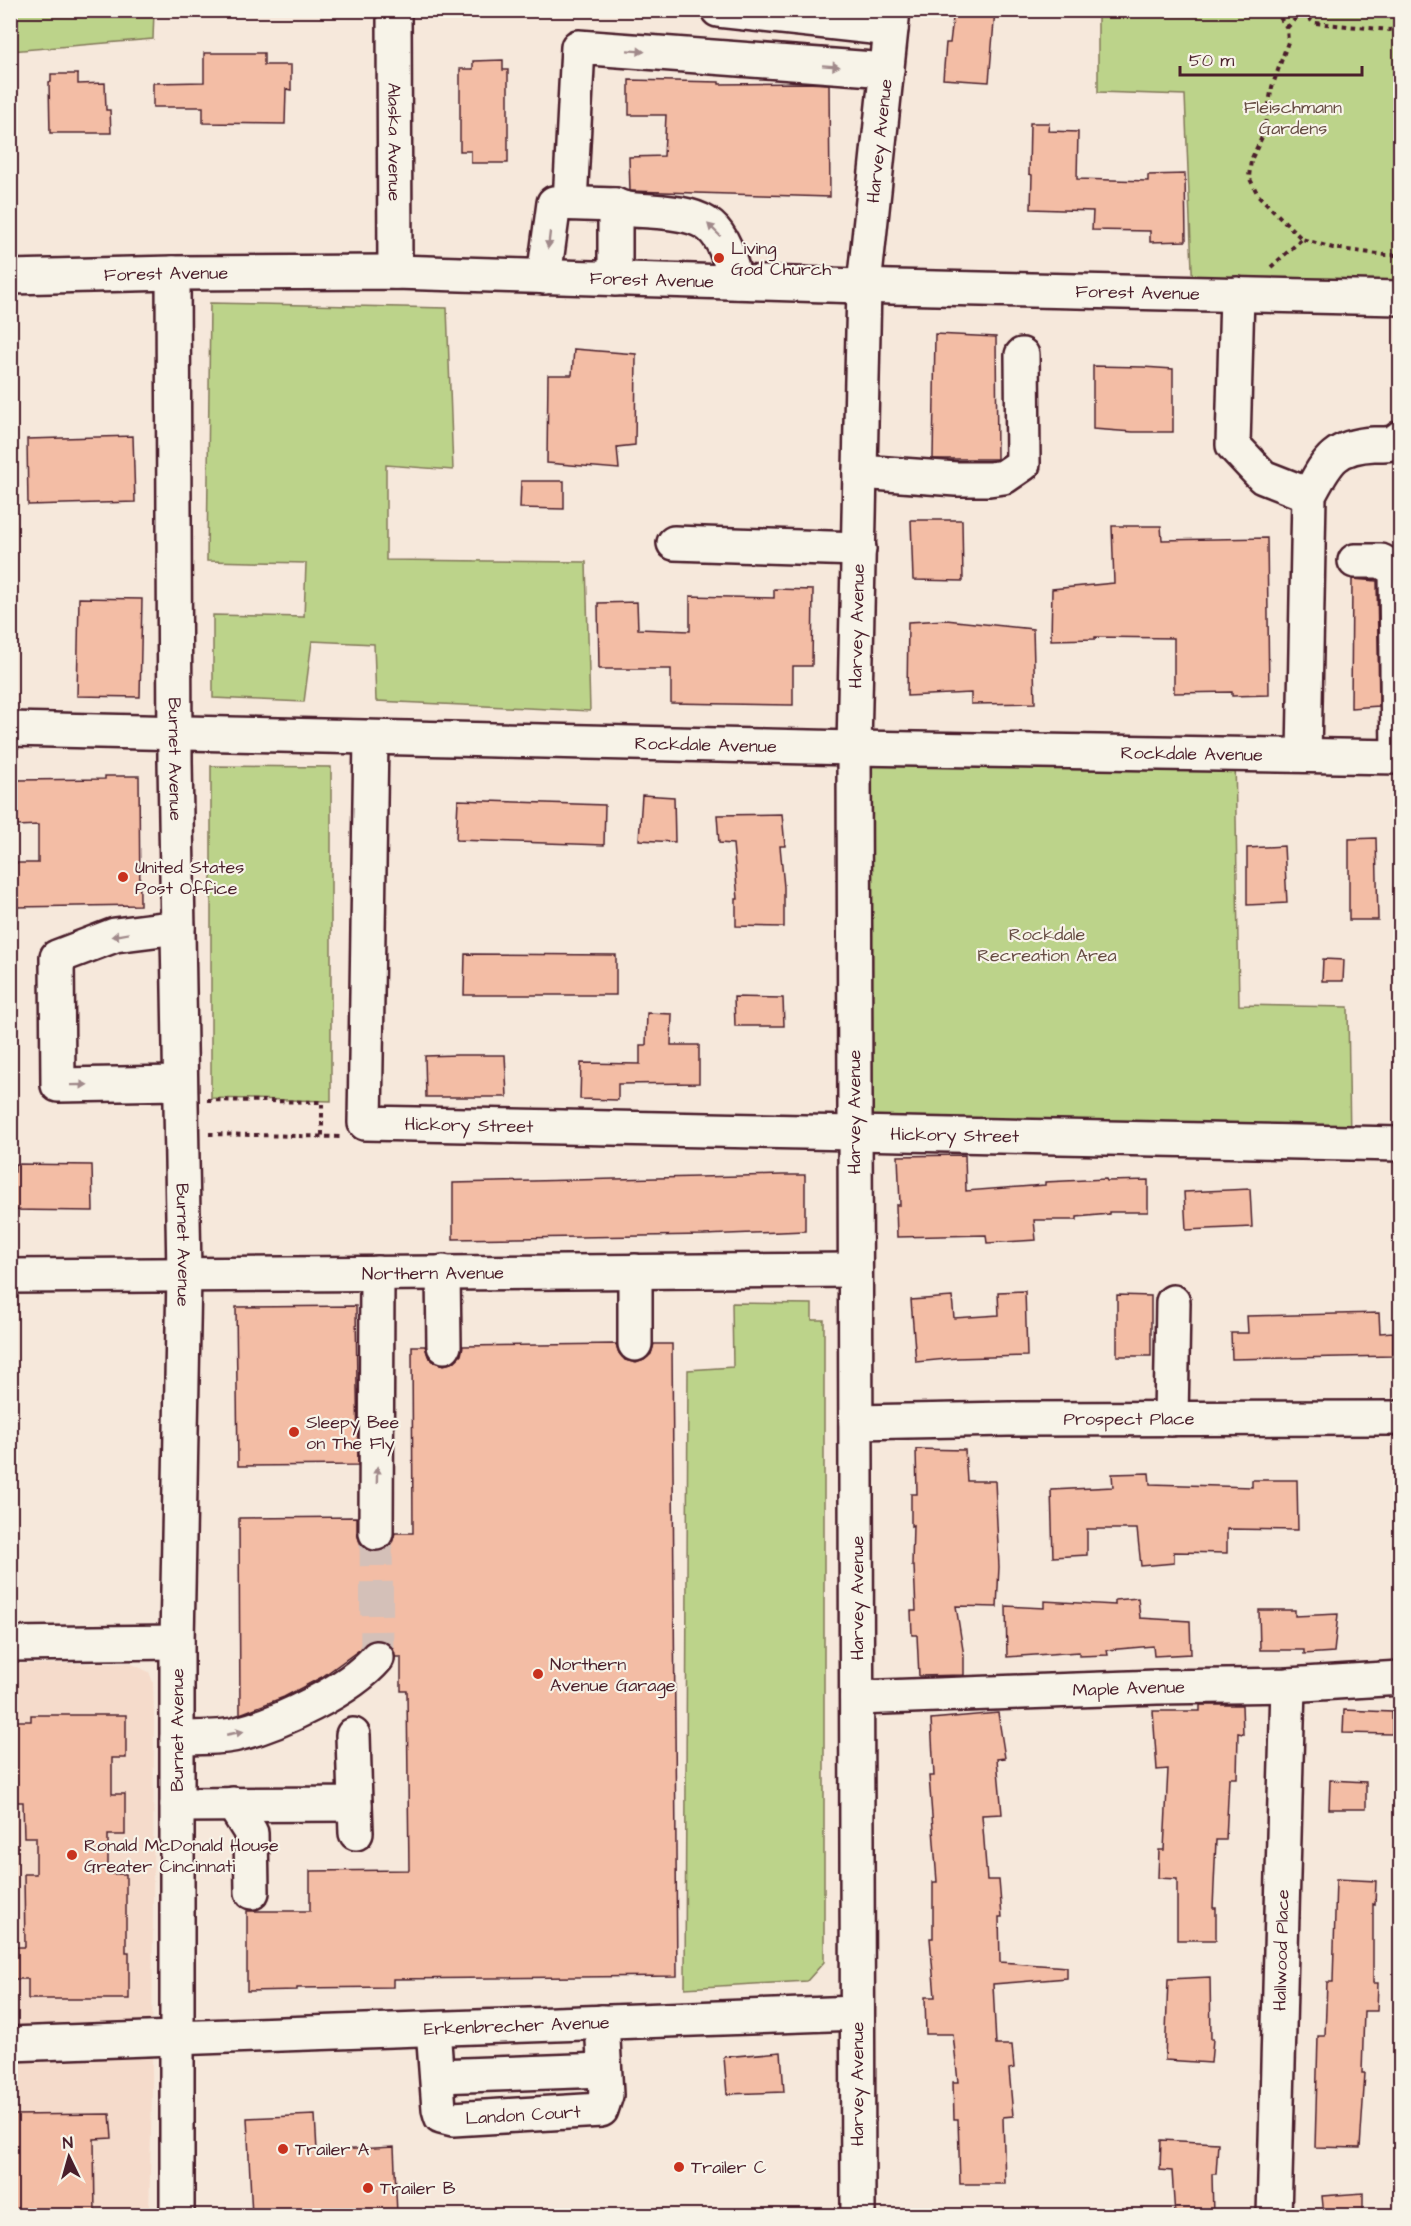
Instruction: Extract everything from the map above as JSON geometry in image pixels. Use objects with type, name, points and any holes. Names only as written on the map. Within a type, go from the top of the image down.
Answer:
[{"type":"street","name":"Alaska Avenue","points":[[394,10],[395,272]]},
{"type":"street","points":[[718,10],[892,20]]},
{"type":"street","name":"Harvey Avenue","points":[[850,2215],[856,2013],[854,1133],[855,748],[860,472],[864,286],[892,20]]},
{"type":"street","points":[[544,277],[562,203],[578,47],[887,70]]},
{"type":"street","points":[[562,203],[615,205],[622,209],[666,212],[695,217],[709,224],[720,235],[736,282]]},
{"type":"street","points":[[615,205],[615,279]]},
{"type":"street","name":"Forest Avenue","points":[[10,277],[173,273],[395,272],[864,286],[1401,298]]},
{"type":"street","name":"Burnet Avenue","points":[[173,273],[175,734],[184,1274],[177,1641],[177,2216]]},
{"type":"street","points":[[1237,294],[1233,445],[1263,477],[1308,495]]},
{"type":"street","points":[[860,472],[989,479],[1004,477],[1023,464],[1022,355]]},
{"type":"street","points":[[1304,755],[1308,495],[1328,461],[1353,445],[1394,444],[1401,438]]},
{"type":"street","points":[[674,543],[859,549]]},
{"type":"street","points":[[1355,561],[1381,561],[1396,570],[1399,757]]},
{"type":"street","name":"Rockdale Avenue","points":[[10,729],[855,748],[1399,757]]},
{"type":"street","name":"Hickory Street","points":[[370,738],[365,1123],[1401,1144]]},
{"type":"street","points":[[178,927],[115,935],[57,957],[58,1085],[180,1091]]},
{"type":"street","name":"Northern Avenue","points":[[10,1276],[855,1270]]},
{"type":"street","points":[[635,1271],[635,1344]]},
{"type":"street","points":[[443,1272],[444,1346]]},
{"type":"street","points":[[376,1533],[377,1273]]},
{"type":"street","points":[[1171,1419],[1173,1302]]},
{"type":"street","name":"Prospect Place","points":[[856,1422],[1009,1419],[1401,1418]]},
{"type":"street","points":[[10,1644],[177,1641]]},
{"type":"street","points":[[177,1738],[234,1735],[270,1724],[340,1689],[366,1670],[377,1658]]},
{"type":"street","name":"Maple Avenue","points":[[857,1698],[1157,1687],[1288,1685],[1401,1678]]},
{"type":"street","name":"Hallwood Place","points":[[1275,2216],[1273,2200],[1288,1685]]},
{"type":"street","points":[[177,1805],[233,1804],[356,1818],[353,1735]]},
{"type":"street","points":[[233,1804],[251,1833],[252,1892]]},
{"type":"street","name":"Erkenbrecher Avenue","points":[[10,2044],[856,2013]]},
{"type":"street","name":"Landon Court","points":[[433,2030],[437,2076],[436,2125],[453,2119],[602,2110],[606,2095],[602,2022]]},
{"type":"street","points":[[437,2076],[604,2070]]},
{"type":"street","points":[[518,2073],[522,2115]]},
{"type":"path","points":[[1275,10],[1287,28],[1288,42],[1272,87],[1263,135],[1251,159],[1249,177],[1258,195],[1302,239],[1333,248],[1401,255]]},
{"type":"path","points":[[1287,28],[1302,12],[1315,23],[1390,30],[1401,26]]},
{"type":"path","points":[[180,1091],[322,1102],[321,1136]]},
{"type":"shaded area","points":[[130,1663],[149,1672],[153,1682],[152,2092],[149,2215],[11,2215],[10,1664]]},
{"type":"green space","points":[[11,10],[154,11],[153,39],[11,51]]},
{"type":"green space","name":"Fleischmann Gardens","points":[[1098,11],[1400,11],[1400,298],[1193,294],[1185,95],[1098,92]]},
{"type":"green space","points":[[210,303],[447,308],[453,470],[386,465],[386,560],[586,562],[590,711],[376,701],[374,644],[312,641],[304,702],[213,698],[213,615],[304,617],[306,563],[207,561]]},
{"type":"green space","name":"Rockdale Recreation Area","points":[[854,748],[1235,755],[1239,1005],[1348,1007],[1350,1143],[854,1133]]},
{"type":"green space","points":[[211,766],[331,767],[331,1101],[211,1098]]},
{"type":"green space","points":[[732,1303],[812,1304],[812,1320],[824,1320],[824,1962],[807,1981],[685,1988],[688,1370],[733,1367]]},
{"type":"building","points":[[954,10],[995,10],[989,82],[943,79],[946,43],[950,43]]},
{"type":"building","points":[[204,53],[264,53],[264,65],[291,65],[291,90],[286,89],[285,124],[203,123],[203,107],[153,107],[153,83],[204,82]]},
{"type":"building","points":[[503,60],[503,70],[508,70],[508,163],[471,163],[471,151],[460,151],[460,69],[473,69],[473,61]]},
{"type":"building","points":[[51,74],[78,74],[78,84],[105,83],[106,110],[110,110],[111,133],[50,133],[49,82],[51,82]]},
{"type":"building","points":[[629,80],[719,82],[719,84],[829,84],[830,197],[630,191],[629,157],[664,156],[666,115],[629,115]]},
{"type":"building","points":[[1030,123],[1049,123],[1048,131],[1078,132],[1077,179],[1148,181],[1148,175],[1185,174],[1186,241],[1150,242],[1150,231],[1092,230],[1093,211],[1031,209]]},
{"type":"building","points":[[935,334],[996,337],[997,459],[933,459]]},
{"type":"building","points":[[574,349],[636,354],[635,445],[617,447],[619,469],[547,463],[548,375],[572,375]]},
{"type":"building","points":[[1093,366],[1173,369],[1173,432],[1093,429]]},
{"type":"building","points":[[133,436],[135,502],[28,505],[27,439]]},
{"type":"building","points":[[521,481],[564,481],[564,509],[520,508]]},
{"type":"building","points":[[911,520],[962,520],[963,581],[913,580]]},
{"type":"building","points":[[1112,526],[1161,526],[1162,540],[1267,538],[1269,695],[1232,696],[1232,692],[1174,693],[1174,638],[1095,637],[1095,639],[1051,640],[1052,589],[1114,583]]},
{"type":"building","points":[[1352,579],[1377,581],[1379,706],[1351,708]]},
{"type":"building","points":[[774,589],[813,590],[812,666],[793,666],[793,705],[671,703],[671,669],[599,669],[598,603],[637,602],[638,629],[690,631],[690,596],[774,598]]},
{"type":"building","points":[[79,598],[142,599],[140,697],[77,696]]},
{"type":"building","points":[[946,620],[1033,629],[1035,703],[971,704],[971,693],[907,696],[908,622]]},
{"type":"building","points":[[105,776],[139,776],[140,905],[15,907],[15,863],[38,863],[38,825],[17,826],[17,780],[105,779]]},
{"type":"building","points":[[642,795],[674,797],[675,842],[639,840]]},
{"type":"building","points":[[458,800],[605,805],[604,845],[456,840]]},
{"type":"building","points":[[782,814],[785,846],[780,846],[784,887],[784,927],[736,926],[736,899],[738,899],[733,844],[719,843],[717,815]]},
{"type":"building","points":[[1376,838],[1378,920],[1349,920],[1349,839]]},
{"type":"building","points":[[1284,846],[1287,903],[1247,905],[1247,848]]},
{"type":"building","points":[[465,954],[616,955],[616,995],[464,995]]},
{"type":"building","points":[[1323,959],[1344,960],[1343,981],[1322,981]]},
{"type":"building","points":[[734,997],[783,998],[784,1026],[735,1026]]},
{"type":"building","points":[[647,1013],[672,1014],[671,1045],[699,1045],[699,1083],[618,1084],[618,1100],[580,1099],[581,1063],[640,1064],[640,1045],[646,1045]]},
{"type":"building","points":[[505,1055],[507,1097],[426,1097],[425,1056]]},
{"type":"building","points":[[965,1155],[966,1191],[1045,1185],[1045,1182],[1106,1179],[1107,1181],[1148,1180],[1148,1212],[1109,1212],[1109,1214],[1077,1217],[1077,1220],[1034,1220],[1036,1240],[987,1243],[986,1235],[897,1237],[896,1205],[900,1205],[898,1156]]},
{"type":"building","points":[[15,1164],[92,1165],[93,1211],[10,1210],[10,1172],[15,1172]]},
{"type":"building","points":[[805,1175],[805,1231],[453,1239],[453,1183]]},
{"type":"building","points":[[1250,1189],[1252,1227],[1186,1230],[1184,1192]]},
{"type":"building","points":[[1025,1291],[1027,1356],[916,1362],[911,1300],[952,1297],[954,1318],[999,1315],[998,1292]]},
{"type":"building","points":[[1117,1295],[1151,1296],[1151,1356],[1117,1356]]},
{"type":"building","points":[[356,1306],[358,1465],[238,1466],[236,1307]]},
{"type":"building","points":[[1379,1313],[1380,1333],[1393,1332],[1393,1356],[1232,1359],[1231,1333],[1248,1333],[1247,1316]]},
{"type":"building","name":"Northern Avenue Garage","points":[[616,1344],[625,1360],[636,1363],[651,1354],[654,1344],[672,1344],[677,1976],[393,1979],[393,1987],[247,1991],[247,1911],[310,1911],[310,1871],[409,1870],[407,1691],[401,1691],[401,1657],[395,1657],[390,1644],[381,1640],[373,1640],[322,1677],[284,1697],[240,1714],[239,1518],[357,1517],[357,1533],[360,1543],[366,1549],[375,1552],[385,1550],[392,1543],[395,1533],[413,1533],[412,1346],[425,1346],[428,1356],[434,1362],[444,1365],[454,1362],[461,1355],[463,1346]]},
{"type":"building","points":[[916,1449],[965,1450],[967,1481],[995,1481],[999,1567],[997,1607],[956,1606],[964,1656],[964,1675],[919,1676],[917,1635],[912,1635],[911,1611],[916,1611],[914,1566],[912,1566],[911,1494],[917,1494]]},
{"type":"building","points":[[1149,1473],[1150,1484],[1252,1487],[1252,1480],[1297,1480],[1298,1530],[1227,1529],[1227,1553],[1174,1552],[1174,1563],[1141,1566],[1137,1529],[1087,1529],[1087,1555],[1053,1557],[1051,1490],[1113,1487],[1112,1474]]},
{"type":"building","points":[[1138,1598],[1140,1618],[1190,1621],[1191,1654],[1154,1656],[1153,1646],[1107,1650],[1108,1655],[1079,1656],[1079,1652],[1007,1657],[1006,1606],[1044,1608],[1044,1601],[1115,1605],[1115,1600]]},
{"type":"building","points":[[1259,1610],[1295,1610],[1295,1616],[1338,1614],[1334,1652],[1304,1654],[1304,1650],[1260,1650]]},
{"type":"building","points":[[1200,1705],[1242,1705],[1243,1734],[1238,1733],[1237,1778],[1229,1778],[1226,1840],[1216,1840],[1213,1908],[1216,1908],[1216,1940],[1177,1940],[1177,1879],[1158,1878],[1159,1850],[1164,1850],[1168,1769],[1157,1770],[1153,1711],[1200,1711]]},
{"type":"building","points":[[1344,1710],[1392,1712],[1392,1734],[1343,1733]]},
{"type":"building","points":[[998,1713],[1005,1758],[997,1759],[1002,1814],[982,1815],[987,1880],[999,1880],[1002,1917],[999,1917],[1000,1962],[1067,1967],[1067,1978],[993,1984],[996,2045],[1012,2045],[1014,2068],[1009,2069],[1013,2116],[1003,2117],[1005,2184],[960,2184],[958,2119],[954,2119],[953,2082],[958,2082],[953,2034],[926,2034],[925,1997],[935,1997],[930,1938],[933,1938],[933,1882],[937,1882],[929,1776],[934,1776],[931,1719]]},
{"type":"building","name":"Ronald McDonald House Greater Cincinnati","points":[[31,1715],[126,1715],[126,1758],[112,1758],[112,1794],[125,1794],[125,1835],[108,1835],[108,1874],[126,1874],[126,1952],[129,1952],[129,1999],[28,1999],[28,1979],[10,1979],[10,1947],[25,1947],[24,1874],[36,1874],[36,1837],[24,1837],[23,1802],[10,1802],[10,1721],[31,1721]]},
{"type":"building","points":[[1330,1780],[1366,1782],[1366,1809],[1329,1809]]},
{"type":"building","points":[[1336,1879],[1376,1881],[1375,1905],[1373,1904],[1373,1983],[1378,1983],[1377,2011],[1364,2011],[1362,2073],[1365,2073],[1360,2148],[1315,2147],[1318,2036],[1325,2036],[1327,1982],[1333,1982]]},
{"type":"building","points":[[1210,1977],[1211,2039],[1213,2039],[1211,2063],[1165,2060],[1168,1979]]},
{"type":"building","points":[[781,2052],[784,2092],[727,2094],[724,2057]]},
{"type":"building","points":[[110,2114],[112,2138],[94,2139],[95,2216],[10,2216],[10,2115]]},
{"type":"building","points":[[315,2115],[317,2151],[394,2147],[397,2214],[252,2216],[247,2118]]},
{"type":"building","points":[[1161,2140],[1218,2143],[1216,2174],[1212,2174],[1213,2216],[1175,2216],[1172,2171],[1160,2170]]},
{"type":"building","points":[[1363,2193],[1363,2216],[1324,2216],[1322,2196]]},
{"type":"tunnel","points":[[376,1533],[377,1658]]},
{"type":"place","name":"Living God Church","points":[[719,258]]},
{"type":"place","name":"United States Post Office","points":[[123,877]]},
{"type":"place","name":"Sleepy Bee on The Fly","points":[[294,1432]]},
{"type":"place","name":"Northern Avenue Garage","points":[[538,1674]]},
{"type":"place","name":"Ronald McDonald House Greater Cincinnati","points":[[72,1855]]},
{"type":"place","name":"Trailer A","points":[[283,2149]]},
{"type":"place","name":"Trailer C","points":[[679,2167]]},
{"type":"place","name":"Trailer B","points":[[368,2188]]}]
